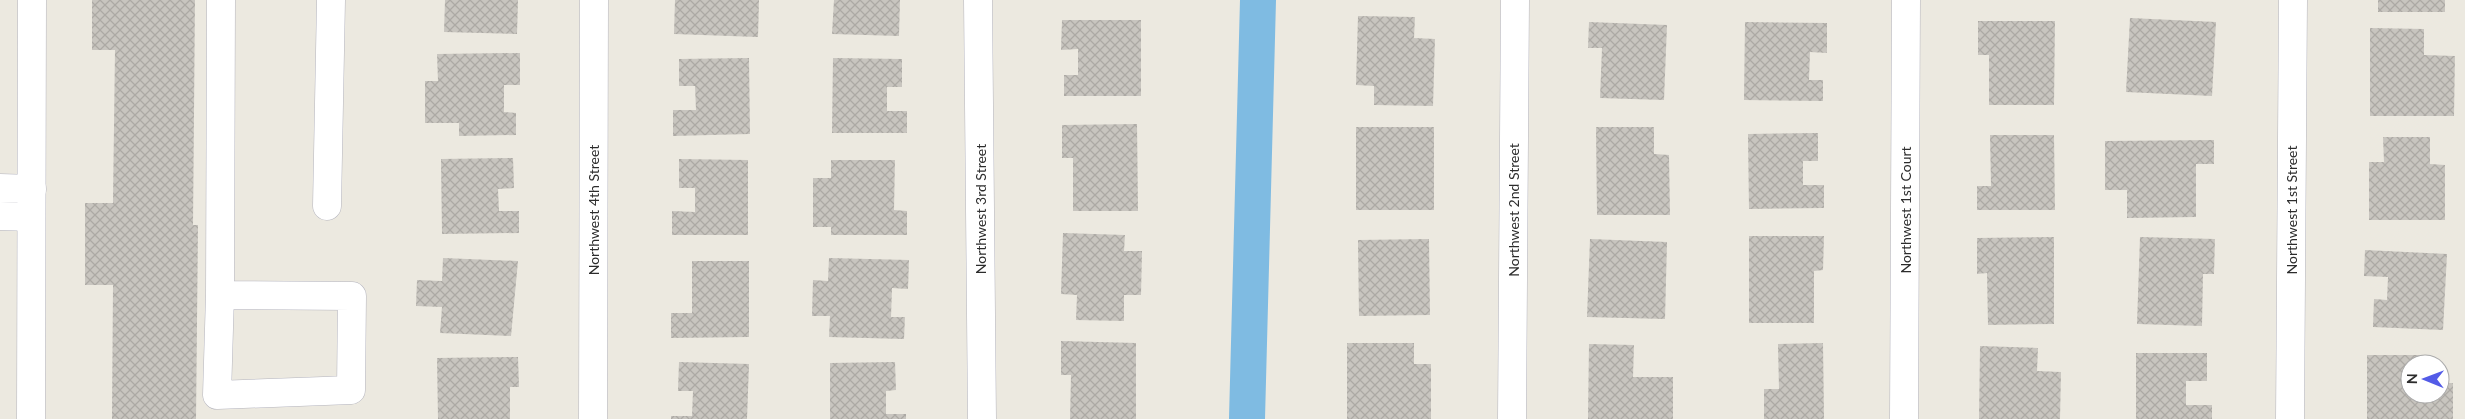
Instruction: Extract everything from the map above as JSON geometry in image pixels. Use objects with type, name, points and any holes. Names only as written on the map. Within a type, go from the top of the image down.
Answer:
[{"type":"street","points":[[31,419],[32,0]]},
{"type":"street","points":[[220,295],[352,296],[351,390],[217,395],[220,295],[221,0]]},
{"type":"street","points":[[327,206],[331,0]]},
{"type":"street","name":"Northwest 4th Street","points":[[593,419],[594,0]]},
{"type":"street","name":"Northwest 3rd Street","points":[[978,0],[982,419]]},
{"type":"street","name":"Northwest 2nd Street","points":[[1512,419],[1515,0]]},
{"type":"street","name":"Northwest 1st Court","points":[[1904,419],[1906,0]]},
{"type":"street","name":"Northwest 1st Street","points":[[2290,419],[2293,0]]},
{"type":"street","points":[[0,188],[32,189]]},
{"type":"street","points":[[0,216],[32,217]]},
{"type":"building","points":[[92,0],[195,0],[193,225],[198,225],[196,419],[112,419],[113,285],[85,285],[85,203],[113,203],[115,50],[92,50]]},
{"type":"building","points":[[445,0],[518,0],[517,34],[444,32]]},
{"type":"building","points":[[675,0],[759,0],[758,37],[674,34]]},
{"type":"building","points":[[834,0],[900,0],[899,36],[832,34]]},
{"type":"building","points":[[2378,0],[2445,0],[2445,12],[2378,12]]},
{"type":"building","points":[[1358,16],[1415,17],[1414,38],[1435,39],[1433,106],[1374,105],[1374,86],[1356,85]]},
{"type":"building","points":[[2130,18],[2216,22],[2212,96],[2126,92]]},
{"type":"building","points":[[1062,20],[1141,20],[1141,96],[1064,96],[1064,75],[1078,75],[1078,49],[1061,50]]},
{"type":"building","points":[[1978,21],[2055,21],[2054,105],[1989,105],[1989,55],[1978,55]]},
{"type":"building","points":[[1589,22],[1667,25],[1664,100],[1600,98],[1602,48],[1588,48]]},
{"type":"building","points":[[1745,22],[1827,23],[1827,53],[1810,52],[1809,80],[1823,80],[1823,101],[1744,100]]},
{"type":"building","points":[[2370,28],[2424,29],[2424,55],[2455,56],[2454,116],[2370,116]]},
{"type":"building","points":[[520,53],[520,85],[504,85],[504,112],[516,113],[516,135],[459,136],[459,123],[425,123],[425,81],[438,81],[437,54]]},
{"type":"building","points":[[749,58],[750,134],[673,136],[673,110],[696,110],[695,86],[679,86],[679,59]]},
{"type":"building","points":[[833,58],[902,59],[902,87],[887,87],[887,111],[907,111],[907,133],[832,133]]},
{"type":"building","points":[[1137,124],[1138,211],[1073,211],[1073,158],[1062,158],[1062,125]]},
{"type":"building","points":[[1356,127],[1434,127],[1434,210],[1356,210]]},
{"type":"building","points":[[1596,127],[1654,127],[1654,154],[1669,155],[1670,215],[1597,215]]},
{"type":"building","points":[[1818,133],[1818,161],[1803,161],[1803,185],[1824,185],[1824,208],[1749,209],[1748,134]]},
{"type":"building","points":[[1990,135],[2054,135],[2055,210],[1977,210],[1977,186],[1991,186]]},
{"type":"building","points":[[2383,137],[2430,137],[2430,164],[2445,165],[2445,220],[2369,220],[2369,162],[2384,162]]},
{"type":"building","points":[[2214,140],[2214,164],[2196,164],[2196,217],[2127,218],[2127,190],[2105,190],[2105,141]]},
{"type":"building","points":[[513,158],[514,188],[498,189],[499,211],[519,211],[519,233],[442,234],[441,159]]},
{"type":"building","points":[[679,159],[748,160],[748,235],[672,235],[672,211],[695,212],[695,188],[679,188]]},
{"type":"building","points":[[831,160],[895,160],[894,210],[907,211],[907,235],[831,235],[831,227],[813,227],[813,178],[831,178]]},
{"type":"building","points":[[1063,233],[1125,235],[1124,251],[1142,251],[1141,295],[1124,295],[1124,321],[1076,320],[1077,295],[1061,294]]},
{"type":"building","points":[[1749,236],[1824,236],[1823,270],[1814,271],[1814,323],[1749,323]]},
{"type":"building","points":[[2054,237],[2054,324],[1988,325],[1987,273],[1977,274],[1977,238]]},
{"type":"building","points":[[2140,237],[2215,239],[2214,274],[2203,274],[2202,326],[2137,324]]},
{"type":"building","points":[[1429,239],[1430,315],[1359,316],[1358,240]]},
{"type":"building","points":[[1590,239],[1667,242],[1665,319],[1587,317]]},
{"type":"building","points":[[2365,250],[2447,254],[2443,330],[2373,327],[2374,299],[2387,300],[2388,277],[2364,276]]},
{"type":"building","points":[[443,258],[518,261],[511,336],[440,333],[442,307],[416,306],[417,280],[442,281]]},
{"type":"building","points":[[829,258],[909,260],[908,289],[892,288],[891,317],[905,317],[904,339],[829,337],[830,316],[812,316],[813,280],[828,281]]},
{"type":"building","points":[[692,261],[749,261],[749,337],[671,338],[671,313],[692,313]]},
{"type":"building","points":[[1061,341],[1136,343],[1136,419],[1070,419],[1071,375],[1061,375]]},
{"type":"building","points":[[1347,343],[1414,343],[1414,364],[1431,364],[1431,419],[1347,419]]},
{"type":"building","points":[[1823,343],[1824,419],[1764,419],[1764,389],[1779,389],[1778,344]]},
{"type":"building","points":[[1589,344],[1634,345],[1633,377],[1673,377],[1673,419],[1588,419]]},
{"type":"building","points":[[1980,346],[2038,348],[2037,371],[2061,372],[2060,419],[1979,419]]},
{"type":"building","points":[[2136,353],[2207,353],[2207,381],[2186,381],[2186,405],[2212,405],[2212,419],[2136,419]]},
{"type":"building","points":[[2367,355],[2400,355],[2400,404],[2450,404],[2450,383],[2453,383],[2453,419],[2367,419]]},
{"type":"building","points":[[518,357],[519,387],[510,387],[510,419],[438,419],[437,358]]},
{"type":"building","points":[[679,362],[749,364],[747,419],[671,419],[671,416],[692,416],[693,391],[678,391]]},
{"type":"building","points":[[895,362],[896,390],[886,391],[886,414],[906,414],[906,419],[830,419],[830,363]]},
{"type":"waterway","points":[[1247,419],[1258,0]]}]
